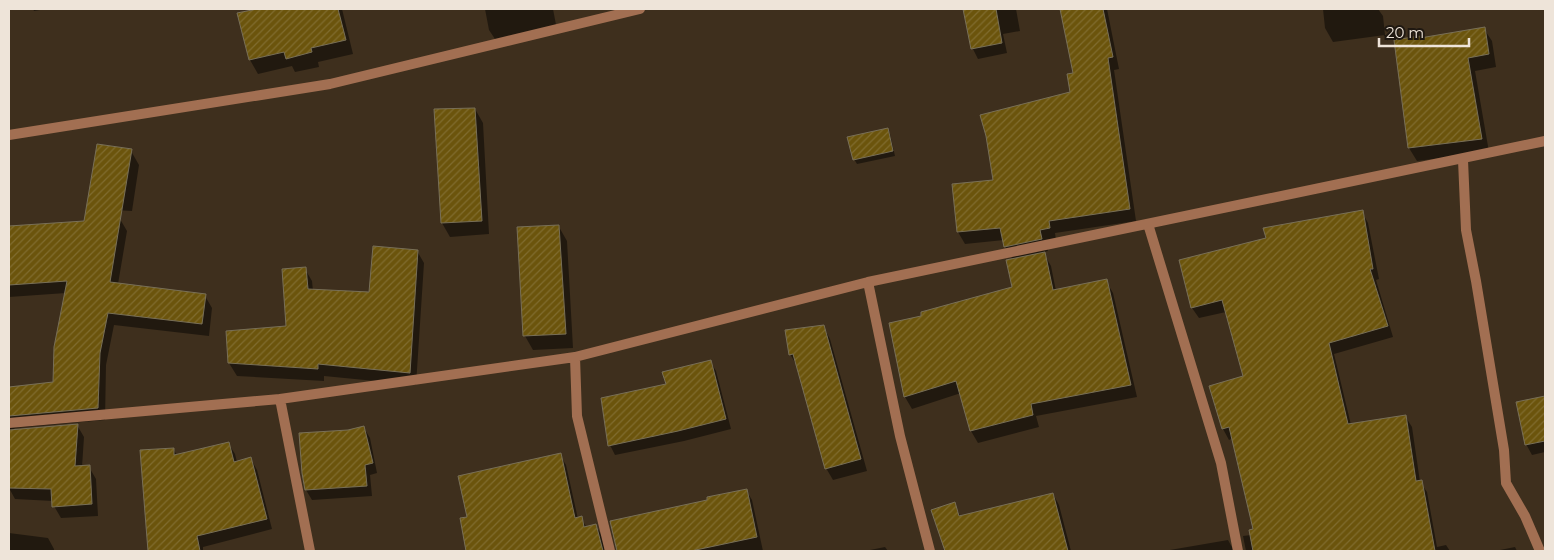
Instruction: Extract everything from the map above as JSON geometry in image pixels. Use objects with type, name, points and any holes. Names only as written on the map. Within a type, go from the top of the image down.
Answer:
[{"type":"street","points":[[9,135],[330,84],[640,9]]},
{"type":"street","points":[[9,423],[280,399],[575,357],[868,282],[1462,160],[1545,141]]},
{"type":"street","points":[[1462,160],[1466,230],[1504,450],[1506,483],[1525,516],[1540,551]]},
{"type":"street","points":[[1148,224],[1220,463],[1238,551]]},
{"type":"street","points":[[868,282],[900,436],[930,551]]},
{"type":"street","points":[[575,357],[577,416],[610,551]]},
{"type":"street","points":[[280,399],[310,551]]},
{"type":"building","points":[[257,9],[338,9],[346,40],[311,48],[312,52],[286,59],[284,52],[249,60],[237,13]]},
{"type":"building","points":[[963,9],[996,9],[1002,43],[971,49]]},
{"type":"building","points":[[1060,9],[1103,9],[1113,57],[1108,58],[1130,209],[1049,221],[1050,228],[1040,230],[1042,239],[1004,247],[1000,228],[957,232],[952,184],[993,180],[986,136],[980,115],[1070,92],[1067,74],[1073,73]]},
{"type":"building","points":[[1485,27],[1489,54],[1468,58],[1482,139],[1408,148],[1394,40],[1420,36],[1420,38]]},
{"type":"building","points":[[475,108],[482,221],[441,223],[434,109]]},
{"type":"building","points":[[888,128],[893,151],[853,160],[847,137]]},
{"type":"building","points":[[97,144],[132,149],[110,282],[206,294],[202,324],[108,313],[100,353],[98,408],[9,416],[9,387],[53,382],[54,347],[67,281],[9,285],[9,226],[84,221]]},
{"type":"building","points":[[1363,210],[1373,269],[1370,269],[1388,326],[1329,343],[1348,424],[1406,415],[1416,481],[1422,480],[1435,551],[1253,551],[1249,530],[1253,529],[1229,427],[1222,429],[1209,386],[1243,376],[1222,300],[1191,308],[1179,260],[1266,238],[1263,228]]},
{"type":"building","points":[[559,225],[566,334],[523,336],[517,227]]},
{"type":"building","points":[[373,246],[418,250],[410,373],[318,364],[318,369],[228,363],[226,331],[286,326],[282,269],[306,267],[308,289],[369,292]]},
{"type":"building","points":[[1045,252],[1053,290],[1107,279],[1131,385],[1031,404],[1033,415],[970,431],[956,381],[904,397],[889,323],[921,316],[921,312],[1012,287],[1006,260]]},
{"type":"building","points":[[824,325],[861,459],[825,469],[793,354],[789,355],[785,330]]},
{"type":"building","points":[[711,360],[726,419],[608,446],[601,398],[666,384],[662,372]]},
{"type":"building","points":[[1545,396],[1545,441],[1525,445],[1516,402]]},
{"type":"building","points":[[78,424],[75,466],[90,465],[92,504],[52,507],[51,489],[9,488],[9,430]]},
{"type":"building","points":[[364,426],[373,463],[365,465],[367,486],[305,490],[299,433],[348,430]]},
{"type":"building","points":[[229,442],[234,462],[251,457],[267,519],[197,536],[200,551],[148,551],[140,450],[174,448],[174,455]]},
{"type":"building","points":[[561,453],[575,518],[582,516],[584,527],[596,524],[603,551],[466,551],[460,518],[467,517],[458,476]]},
{"type":"building","points":[[747,489],[757,537],[691,551],[617,551],[610,521],[707,500],[707,497]]},
{"type":"building","points":[[1053,493],[1068,551],[945,551],[931,510],[955,502],[959,516]]}]
